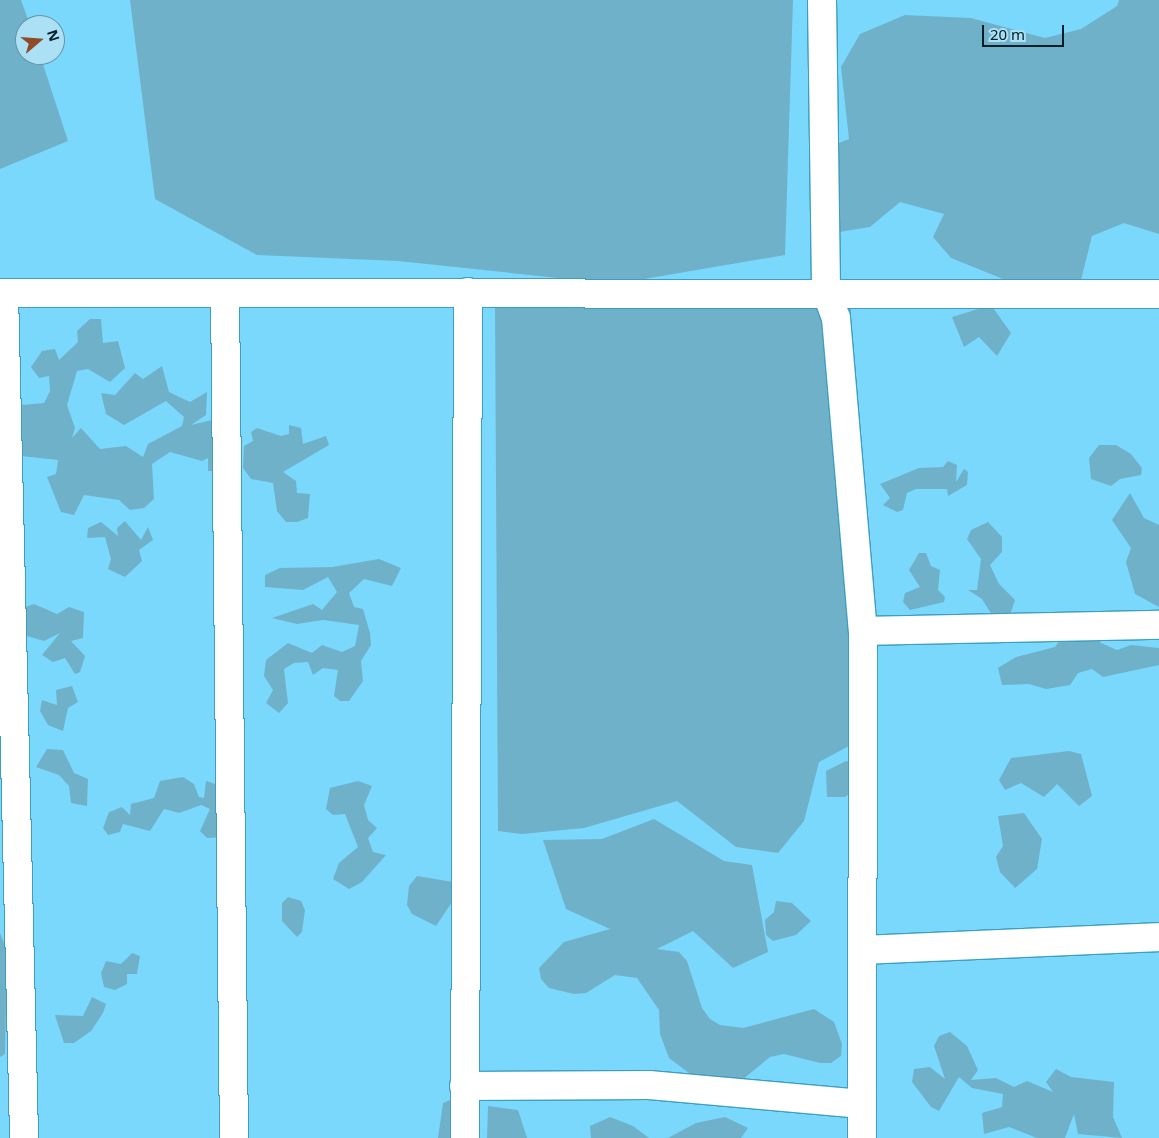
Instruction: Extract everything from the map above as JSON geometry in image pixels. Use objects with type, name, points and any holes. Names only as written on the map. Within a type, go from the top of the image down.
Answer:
[{"type":"street","points":[[822,0],[826,291],[836,318],[863,631],[864,950],[862,1138]]},
{"type":"street","points":[[24,1138],[2,293],[225,295],[826,291],[1159,294]]},
{"type":"street","points":[[465,1138],[468,292]]},
{"type":"street","points":[[225,295],[234,1138]]},
{"type":"street","points":[[863,631],[1159,625]]},
{"type":"street","points":[[864,950],[1159,937]]},
{"type":"street","points":[[464,1086],[649,1086],[862,1104]]},
{"type":"shaded area","points":[[0,0],[21,0],[26,15],[15,15],[15,65],[43,65],[68,141],[0,169]]},
{"type":"shaded area","points":[[130,0],[793,0],[785,255],[615,284],[398,261],[257,255],[155,199]]},
{"type":"shaded area","points":[[1119,0],[1159,0],[1159,234],[1124,223],[1092,236],[1081,280],[1008,281],[951,258],[933,237],[944,214],[900,202],[870,227],[839,232],[816,152],[849,139],[841,67],[860,34],[905,15],[971,18],[1045,38],[1081,29],[1117,6]]},
{"type":"shaded area","points":[[851,304],[849,746],[819,762],[804,821],[778,853],[736,847],[677,801],[584,828],[522,834],[498,831],[495,305]]},
{"type":"shaded area","points":[[991,305],[1011,333],[997,356],[979,337],[964,347],[952,317]]},
{"type":"shaded area","points":[[90,319],[101,319],[103,343],[118,341],[125,368],[110,382],[88,369],[77,371],[67,405],[75,428],[72,438],[81,428],[100,449],[126,446],[143,457],[148,444],[182,426],[184,417],[166,401],[124,425],[106,414],[101,393],[115,395],[135,373],[143,379],[162,366],[169,392],[190,402],[207,392],[206,415],[191,425],[212,420],[219,430],[219,471],[208,471],[208,458],[202,461],[170,452],[152,464],[154,499],[144,508],[130,510],[119,500],[84,495],[74,515],[61,512],[47,477],[56,474],[58,460],[21,456],[12,415],[21,405],[44,403],[50,391],[49,376],[39,378],[31,367],[42,351],[55,349],[59,360],[78,342],[77,331]]},
{"type":"shaded area","points":[[289,425],[301,428],[303,444],[326,436],[329,445],[283,472],[296,481],[297,493],[310,494],[308,518],[297,522],[286,522],[277,511],[273,483],[251,479],[243,468],[244,446],[253,441],[251,432],[257,428],[281,436],[289,434]]},
{"type":"shaded area","points":[[1099,445],[1116,445],[1131,454],[1142,468],[1141,475],[1120,479],[1111,486],[1091,479],[1089,458]]},
{"type":"shaded area","points":[[948,461],[957,465],[956,482],[964,469],[968,472],[967,485],[948,496],[947,489],[916,489],[907,493],[903,510],[897,512],[883,505],[890,498],[880,484],[919,468],[943,467]]},
{"type":"shaded area","points":[[1130,493],[1144,518],[1159,525],[1159,607],[1135,594],[1126,562],[1131,548],[1112,520]]},
{"type":"shaded area","points":[[125,521],[141,540],[148,527],[153,540],[139,550],[142,561],[125,577],[108,569],[111,559],[105,537],[87,538],[88,528],[101,522],[118,536],[117,528]]},
{"type":"shaded area","points":[[988,522],[1002,537],[1002,552],[990,565],[999,584],[1015,600],[1010,615],[992,615],[982,599],[968,590],[977,590],[981,559],[967,539],[971,530]]},
{"type":"shaded area","points":[[919,553],[926,553],[931,566],[940,570],[938,590],[945,597],[944,602],[910,610],[903,602],[905,593],[920,587],[909,570]]},
{"type":"shaded area","points":[[379,559],[401,568],[392,586],[364,579],[349,593],[354,607],[363,609],[370,633],[371,645],[361,661],[363,681],[349,701],[340,701],[334,696],[338,670],[323,668],[313,675],[308,662],[294,663],[284,669],[288,703],[279,713],[266,703],[273,690],[264,676],[266,660],[288,643],[312,653],[322,645],[342,652],[355,646],[359,625],[323,620],[297,624],[272,618],[313,604],[322,610],[337,592],[328,577],[303,590],[265,587],[265,575],[280,568],[332,567]]},
{"type":"shaded area","points":[[34,604],[57,614],[69,607],[84,612],[83,638],[71,641],[85,656],[80,672],[75,674],[65,658],[53,662],[42,655],[60,633],[44,641],[17,633],[22,608]]},
{"type":"shaded area","points":[[1091,627],[1101,643],[1117,650],[1131,645],[1159,648],[1159,665],[1103,677],[1092,669],[1078,673],[1070,685],[1046,689],[1029,684],[1002,685],[998,668],[1016,657],[1055,647],[1064,634]]},
{"type":"shaded area","points":[[72,686],[78,702],[68,708],[63,731],[48,725],[40,711],[42,700],[57,705],[56,690]]},
{"type":"shaded area","points":[[47,749],[63,750],[74,773],[88,779],[87,806],[71,803],[69,786],[59,775],[36,767]]},
{"type":"shaded area","points":[[1069,751],[1081,754],[1092,796],[1079,806],[1057,784],[1044,797],[1021,783],[1005,790],[999,780],[1011,758]]},
{"type":"shaded area","points":[[846,761],[864,766],[856,789],[845,797],[827,797],[826,771]]},
{"type":"shaded area","points":[[183,777],[194,784],[199,797],[204,798],[206,781],[222,786],[224,837],[207,838],[200,831],[210,809],[201,805],[179,813],[164,809],[150,831],[123,824],[120,832],[108,835],[103,828],[109,812],[122,807],[130,815],[131,804],[154,798],[160,781]]},
{"type":"shaded area","points":[[358,781],[372,786],[364,805],[368,820],[377,828],[368,838],[373,852],[386,855],[362,882],[349,889],[333,879],[339,863],[358,847],[345,814],[333,815],[326,809],[330,788]]},
{"type":"shaded area","points":[[1024,813],[1042,839],[1037,869],[1015,888],[1000,872],[996,857],[1003,846],[998,816]]},
{"type":"shaded area","points":[[654,819],[724,861],[752,865],[768,952],[733,968],[693,931],[657,949],[679,952],[687,961],[702,1008],[710,1019],[720,1025],[743,1028],[814,1009],[834,1022],[842,1044],[841,1056],[831,1063],[820,1063],[784,1054],[770,1057],[742,1080],[697,1079],[669,1058],[660,1034],[659,1010],[637,978],[615,975],[586,993],[574,994],[549,988],[541,979],[539,968],[564,942],[610,929],[566,909],[543,840],[602,839]]},
{"type":"shaded area","points":[[417,876],[453,882],[456,896],[436,926],[412,914],[407,905],[409,886]]},
{"type":"shaded area","points":[[288,897],[301,901],[305,910],[302,932],[297,937],[282,921],[282,903]]},
{"type":"shaded area","points":[[776,901],[792,903],[811,921],[796,935],[773,941],[766,935],[765,920],[774,912]]},
{"type":"shaded area","points":[[0,933],[7,951],[5,1054],[0,1057]]},
{"type":"shaded area","points":[[132,953],[140,956],[137,974],[127,974],[127,984],[115,990],[104,987],[101,973],[106,961],[121,964]]},
{"type":"shaded area","points":[[92,997],[106,1004],[103,1013],[91,1031],[74,1043],[64,1043],[55,1015],[83,1016]]},
{"type":"shaded area","points":[[950,1032],[967,1046],[978,1070],[971,1080],[996,1078],[1014,1087],[1027,1081],[1053,1092],[1046,1082],[1056,1069],[1071,1077],[1114,1082],[1113,1117],[1122,1138],[1078,1134],[1074,1114],[1065,1138],[1037,1138],[1009,1127],[984,1134],[982,1113],[1002,1107],[1003,1094],[972,1088],[959,1077],[939,1111],[931,1107],[912,1082],[914,1069],[930,1067],[945,1079],[934,1046],[939,1036]]},
{"type":"shaded area","points":[[450,1100],[463,1126],[463,1138],[438,1138],[443,1103]]},
{"type":"shaded area","points":[[488,1106],[518,1110],[527,1138],[487,1138]]},
{"type":"shaded area","points":[[610,1117],[633,1126],[649,1138],[591,1138],[590,1126]]},
{"type":"shaded area","points":[[725,1117],[748,1128],[741,1138],[668,1138],[696,1123]]}]
